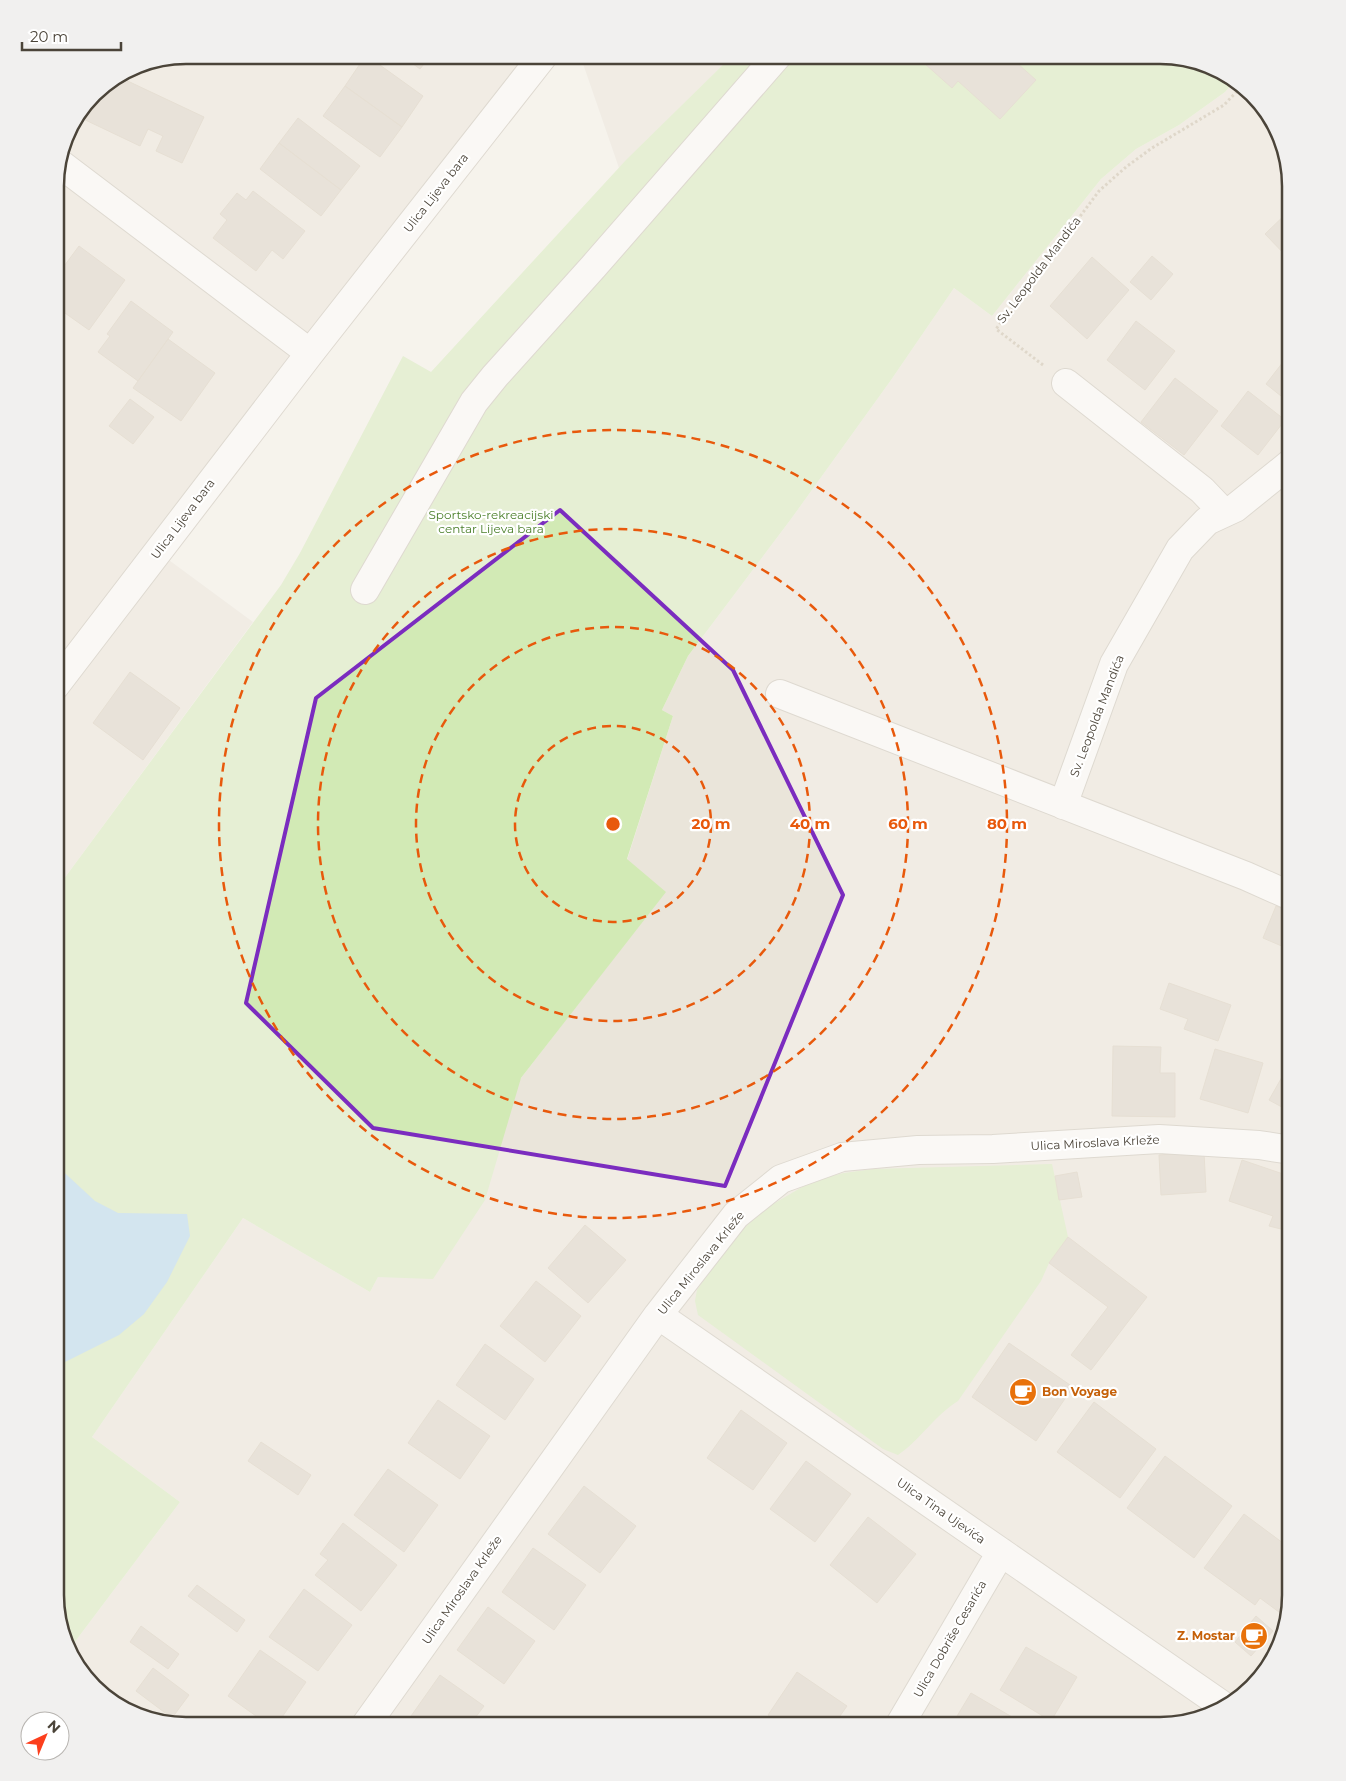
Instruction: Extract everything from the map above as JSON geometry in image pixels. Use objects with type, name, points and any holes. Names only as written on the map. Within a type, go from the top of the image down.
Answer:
[{"type":"street","name":"Ulica Lijeva bara","points":[[64,674],[310,353],[537,64]]},
{"type":"street","points":[[365,590],[474,402],[770,64]]},
{"type":"street","points":[[65,168],[310,353]]},
{"type":"street","points":[[1066,383],[1202,490],[1224,513]]},
{"type":"street","name":"Sv. Leopolda Mandića","points":[[1063,805],[1114,664],[1180,549],[1207,521],[1234,508],[1282,470]]},
{"type":"street","points":[[780,694],[1246,876],[1282,892]]},
{"type":"street","name":"Ulica Miroslava Krleže","points":[[371,1717],[658,1315],[736,1215],[782,1179],[842,1157],[918,1150],[993,1149],[1159,1139],[1259,1145],[1282,1149]]},
{"type":"street","name":"Ulica Tina Ujevića","points":[[658,1315],[1218,1703]]},
{"type":"street","name":"Ulica Dobriše Cesarića","points":[[905,1717],[1001,1552]]},
{"type":"path","name":"Sv. Leopolda Mandića","points":[[1066,383],[996,329],[1099,191],[1126,167],[1152,148],[1224,105],[1238,91]]},
{"type":"highlighted area","points":[[560,510],[733,670],[843,895],[725,1186],[373,1128],[246,1003],[316,698]]},
{"type":"shaded area","points":[[186,64],[537,64],[158,552],[253,622],[64,879],[64,178],[68,154],[76,132],[94,105],[111,89],[139,73],[162,66]]},
{"type":"shaded area","points":[[583,64],[724,64],[619,168]]},
{"type":"shaded area","points":[[1230,86],[1235,89],[1247,99],[1262,118],[1273,139],[1278,154],[1282,186],[1282,1595],[1278,1627],[1273,1642],[1257,1670],[1235,1692],[1214,1705],[1192,1713],[1160,1717],[186,1717],[154,1713],[132,1705],[118,1697],[94,1676],[84,1663],[74,1643],[180,1502],[92,1437],[243,1218],[370,1292],[378,1277],[521,1078],[665,892],[627,860],[673,716],[662,710],[688,656],[791,519],[891,380],[954,288],[992,316],[1101,179],[1136,149],[1179,125]]},
{"type":"green space","name":"Sportsko-rekreacijski centar Lijeva bara","points":[[724,64],[1168,64],[1184,66],[1207,73],[1230,86],[1179,125],[1136,149],[1101,179],[992,316],[954,288],[891,380],[791,519],[688,656],[662,710],[673,716],[627,859],[666,892],[521,1078],[485,1200],[433,1279],[378,1277],[370,1292],[243,1218],[92,1437],[180,1502],[74,1643],[68,1627],[64,1595],[64,879],[281,585],[300,553],[403,356],[431,372],[626,160]]},
{"type":"green space","points":[[1052,1164],[1068,1237],[1049,1263],[1041,1281],[958,1401],[942,1413],[898,1455],[883,1449],[698,1315],[695,1301],[697,1290],[729,1243],[763,1210],[814,1180],[873,1169]]},
{"type":"water","points":[[64,1172],[95,1201],[118,1213],[187,1214],[190,1236],[167,1282],[144,1314],[119,1335],[64,1362]]},
{"type":"building","points":[[360,64],[379,64],[423,96],[402,127],[345,86]]},
{"type":"building","points":[[413,64],[424,64],[420,69]]},
{"type":"building","points":[[925,64],[1018,64],[1036,80],[1000,119],[958,81],[952,88]]},
{"type":"building","points":[[125,80],[204,117],[182,163],[156,151],[163,136],[148,129],[140,146],[83,119],[99,99]]},
{"type":"building","points":[[345,86],[402,127],[380,157],[323,116]]},
{"type":"building","points":[[298,118],[360,166],[341,190],[279,143]]},
{"type":"building","points":[[279,143],[341,190],[321,216],[260,169]]},
{"type":"building","points":[[253,191],[305,231],[283,259],[272,250],[256,271],[213,238],[227,220],[220,214],[237,193],[246,200]]},
{"type":"building","points":[[1282,218],[1282,252],[1265,234]]},
{"type":"building","points":[[79,246],[125,280],[89,330],[64,312],[64,266]]},
{"type":"building","points":[[1152,256],[1173,274],[1151,300],[1130,282]]},
{"type":"building","points":[[1092,257],[1129,290],[1087,339],[1050,306]]},
{"type":"building","points":[[131,301],[173,332],[138,381],[98,352],[110,336],[107,334]]},
{"type":"building","points":[[1136,321],[1175,351],[1145,390],[1107,360]]},
{"type":"building","points":[[168,339],[215,373],[181,421],[133,388]]},
{"type":"building","points":[[1282,363],[1282,397],[1266,384]]},
{"type":"building","points":[[1175,378],[1218,411],[1184,455],[1141,422]]},
{"type":"building","points":[[1248,391],[1282,418],[1282,424],[1258,455],[1221,426]]},
{"type":"building","points":[[130,399],[154,417],[133,444],[109,426]]},
{"type":"building","points":[[130,672],[180,708],[143,760],[93,723]]},
{"type":"building","points":[[1276,906],[1282,908],[1282,946],[1263,938]]},
{"type":"building","points":[[1169,983],[1231,1005],[1218,1041],[1184,1029],[1188,1019],[1160,1009]]},
{"type":"building","points":[[1113,1046],[1161,1047],[1160,1073],[1175,1073],[1175,1117],[1112,1116]]},
{"type":"building","points":[[1215,1049],[1263,1063],[1248,1113],[1200,1099]]},
{"type":"building","points":[[1282,1077],[1282,1107],[1269,1100]]},
{"type":"building","points":[[1204,1152],[1206,1192],[1161,1195],[1159,1155]]},
{"type":"building","points":[[1242,1160],[1282,1174],[1281,1229],[1269,1226],[1273,1216],[1229,1201]]},
{"type":"building","points":[[1077,1172],[1082,1197],[1059,1200],[1055,1176]]},
{"type":"building","points":[[585,1225],[626,1260],[588,1303],[548,1268]]},
{"type":"building","points":[[1068,1237],[1147,1297],[1091,1370],[1071,1355],[1108,1307],[1049,1263]]},
{"type":"building","points":[[536,1281],[581,1316],[545,1362],[500,1326]]},
{"type":"building","name":"Bon Voyage","points":[[1009,1343],[1073,1387],[1036,1441],[972,1397]]},
{"type":"building","points":[[485,1344],[534,1379],[505,1420],[456,1385]]},
{"type":"building","points":[[438,1400],[490,1436],[460,1479],[408,1443]]},
{"type":"building","points":[[1094,1402],[1156,1449],[1120,1498],[1057,1452]]},
{"type":"building","points":[[741,1410],[787,1443],[753,1490],[707,1458]]},
{"type":"building","points":[[261,1442],[311,1475],[298,1495],[248,1461]]},
{"type":"building","points":[[1165,1456],[1232,1506],[1194,1558],[1127,1508]]},
{"type":"building","points":[[806,1461],[851,1494],[815,1542],[770,1509]]},
{"type":"building","points":[[388,1469],[438,1505],[404,1552],[354,1515]]},
{"type":"building","points":[[584,1486],[636,1526],[600,1573],[548,1534]]},
{"type":"building","points":[[1244,1514],[1282,1542],[1281,1613],[1260,1598],[1255,1605],[1204,1568]]},
{"type":"building","points":[[868,1517],[916,1554],[877,1603],[830,1565]]},
{"type":"building","points":[[343,1523],[397,1565],[361,1611],[315,1575],[328,1560],[320,1554]]},
{"type":"building","points":[[533,1548],[586,1585],[554,1630],[502,1592]]},
{"type":"building","points":[[197,1585],[245,1620],[237,1632],[188,1596]]},
{"type":"building","points":[[304,1589],[352,1625],[318,1671],[269,1637]]},
{"type":"building","points":[[488,1607],[535,1641],[504,1684],[457,1650]]},
{"type":"building","name":"Z. Mostar","points":[[1256,1616],[1273,1631],[1251,1656],[1235,1642]]},
{"type":"building","points":[[141,1626],[179,1654],[168,1669],[130,1642]]},
{"type":"building","points":[[1026,1647],[1077,1677],[1053,1717],[1044,1717],[1000,1690]]},
{"type":"building","points":[[260,1650],[306,1682],[282,1717],[257,1717],[228,1696]]},
{"type":"building","points":[[153,1668],[189,1695],[173,1716],[170,1716],[136,1691]]},
{"type":"building","points":[[797,1672],[847,1706],[839,1717],[771,1717],[768,1715]]},
{"type":"building","points":[[440,1675],[484,1706],[476,1717],[410,1717]]},
{"type":"building","points":[[971,1693],[1012,1717],[956,1717]]},
{"type":"place","name":"Bon Voyage","points":[[1023,1392]]},
{"type":"place","name":"Z. Mostar","points":[[1254,1636]]}]
